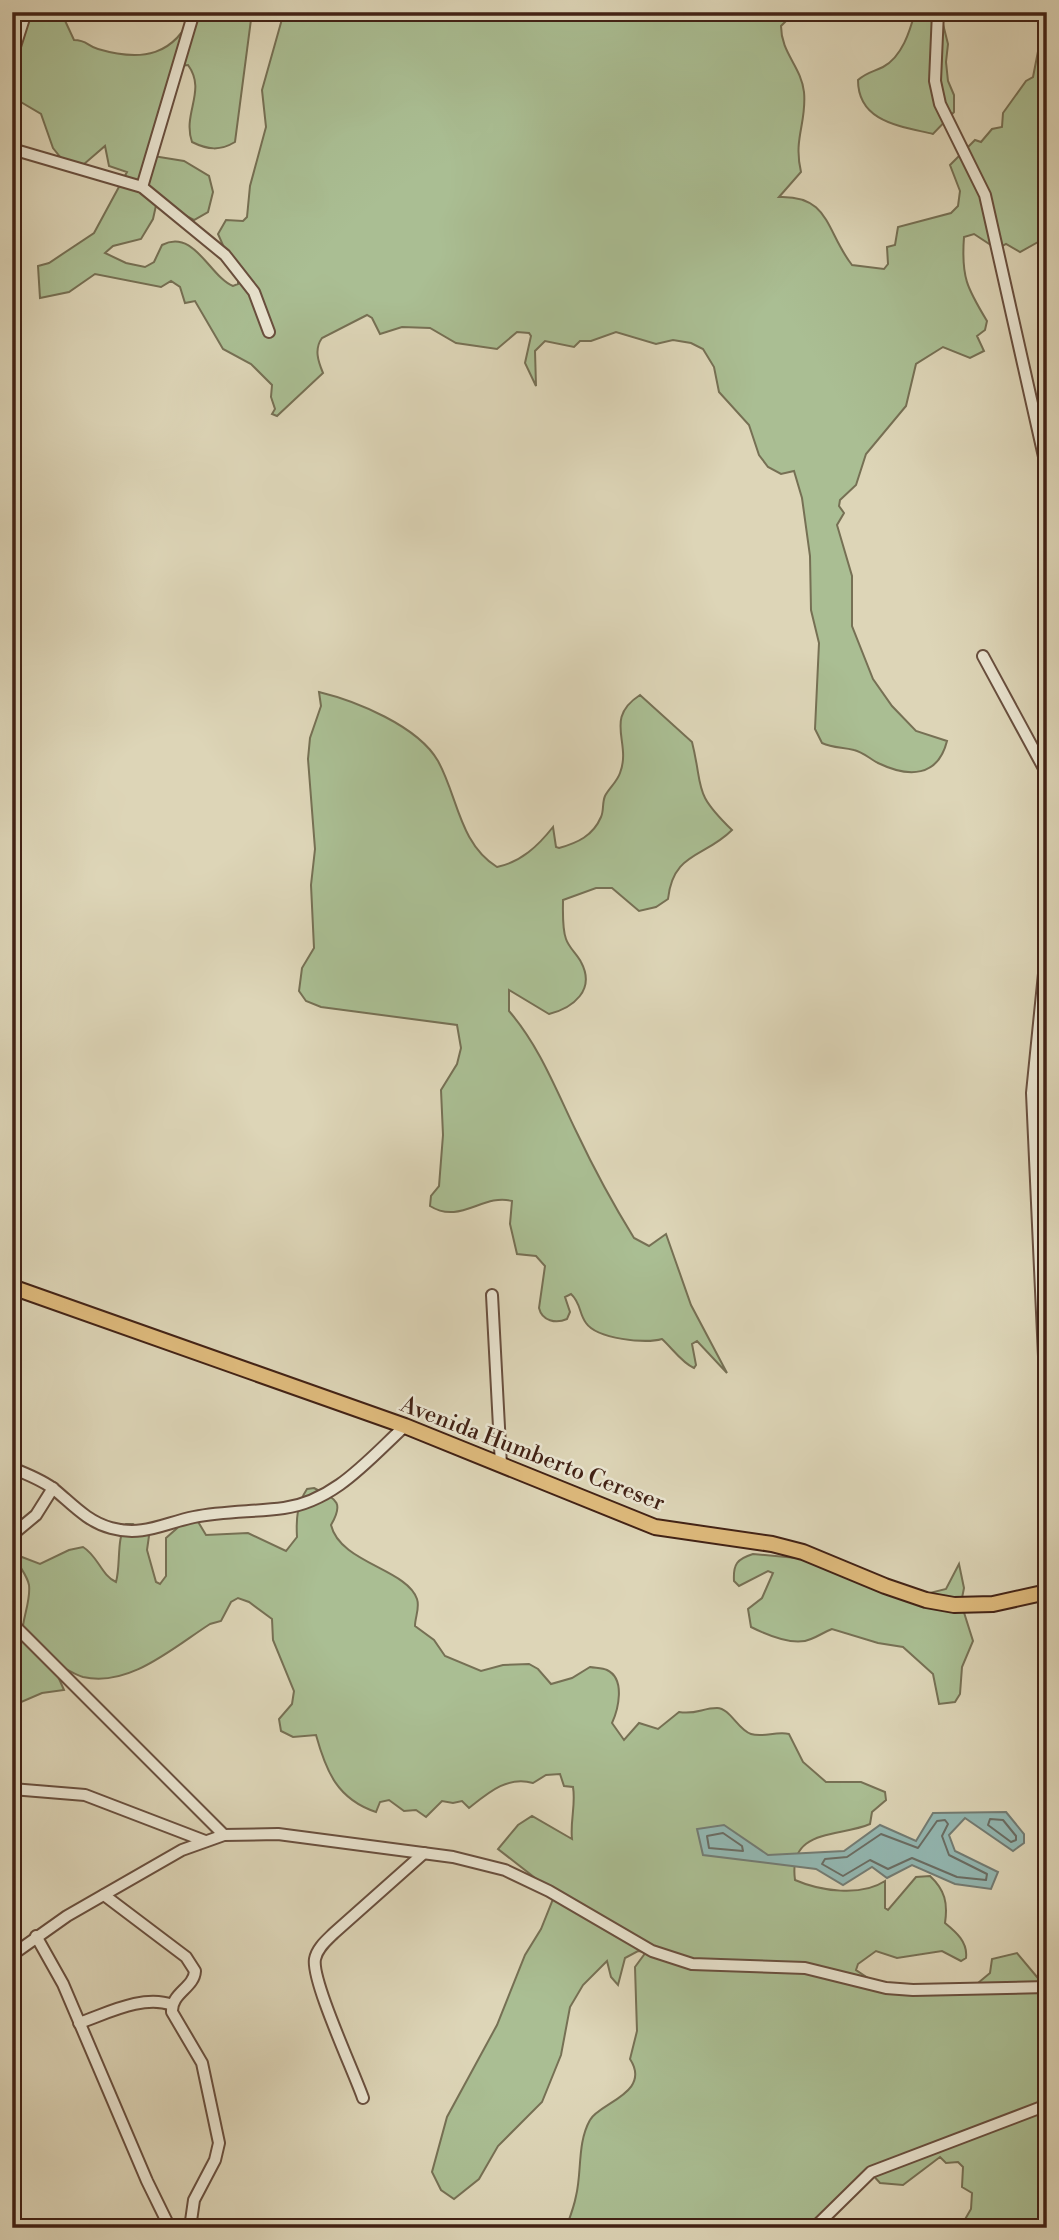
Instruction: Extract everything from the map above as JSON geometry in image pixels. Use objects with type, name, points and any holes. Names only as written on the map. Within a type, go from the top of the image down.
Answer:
[{"type":"main road","name":"Avenida Humberto Cereser","points":[[12,1287],[405,1426],[636,1521],[673,1531],[772,1544],[803,1552],[926,1600],[954,1605],[993,1604],[1047,1592]]},
{"type":"street","points":[[12,56],[26,12]]},
{"type":"street","points":[[142,187],[194,12]]},
{"type":"street","points":[[938,12],[935,60],[940,104],[985,195],[1047,470]]},
{"type":"street","points":[[12,149],[142,187],[225,255],[254,292],[270,332]]},
{"type":"street","points":[[982,656],[1047,774]]},
{"type":"street","points":[[1047,944],[1032,1093],[1046,1339],[1047,1422]]},
{"type":"street","points":[[492,1295],[500,1465]]},
{"type":"street","points":[[12,1468],[53,1488],[72,1507],[95,1521],[126,1531],[153,1530],[212,1514],[285,1508],[331,1493],[405,1426]]},
{"type":"street","points":[[12,1535],[36,1515],[53,1488]]},
{"type":"street","points":[[12,1622],[224,1835]]},
{"type":"street","points":[[12,1789],[85,1795],[205,1841]]},
{"type":"street","points":[[12,1955],[36,1936],[104,1895],[205,1841],[224,1835],[304,1835],[480,1863],[528,1880],[630,1939],[692,1964],[805,1968],[886,1988],[913,1990],[1047,1987]]},
{"type":"street","points":[[363,2098],[320,1985],[314,1962],[322,1946],[343,1924],[424,1853]]},
{"type":"street","points":[[104,1895],[192,1964],[195,1976],[172,2005]]},
{"type":"street","points":[[36,1936],[63,1984],[147,2181],[170,2228]]},
{"type":"street","points":[[79,2023],[139,2003],[159,2001],[172,2005]]},
{"type":"street","points":[[172,2005],[175,2019],[202,2063],[219,2143],[215,2161],[194,2200],[190,2228]]},
{"type":"street","points":[[814,2228],[871,2172],[1047,2105]]},
{"type":"green space","points":[[31,12],[61,12],[74,40],[114,53],[143,55],[167,46],[177,38],[193,12],[252,12],[235,142],[214,148],[192,142],[190,121],[195,84],[188,65],[180,66],[153,156],[184,161],[209,176],[213,192],[208,212],[194,220],[157,201],[153,219],[141,239],[113,246],[105,253],[126,263],[145,267],[154,262],[162,245],[183,243],[233,286],[238,284],[238,279],[218,234],[226,220],[243,221],[247,217],[250,186],[266,127],[262,90],[284,12],[795,12],[781,26],[784,44],[804,92],[804,113],[799,140],[801,172],[779,197],[796,198],[818,209],[852,265],[884,269],[888,264],[887,247],[895,245],[898,227],[951,213],[958,206],[960,191],[950,165],[975,140],[981,142],[992,129],[1002,127],[1003,113],[1026,81],[1033,77],[1042,31],[1042,15],[1039,12],[1047,12],[1047,182],[1040,191],[1047,202],[1047,237],[1020,252],[1006,244],[997,249],[974,234],[964,237],[967,282],[987,321],[985,330],[977,336],[984,351],[970,358],[943,347],[916,364],[906,406],[866,454],[856,485],[840,500],[839,506],[844,513],[837,525],[852,576],[852,626],[873,679],[892,706],[916,731],[947,741],[937,762],[921,771],[901,771],[878,763],[857,751],[822,743],[815,729],[819,643],[811,610],[810,556],[802,498],[794,471],[781,474],[768,467],[759,455],[749,425],[719,392],[714,367],[703,349],[691,343],[673,340],[656,344],[616,332],[591,341],[580,341],[574,347],[545,341],[535,351],[536,386],[525,363],[531,336],[529,333],[517,332],[497,349],[456,343],[430,328],[402,327],[380,334],[372,318],[367,315],[322,338],[317,351],[323,373],[277,416],[272,414],[275,409],[271,397],[272,385],[251,364],[223,349],[195,301],[185,303],[180,287],[171,281],[161,287],[95,274],[69,292],[40,298],[38,266],[49,263],[94,233],[127,172],[109,166],[105,146],[83,165],[61,158],[53,148],[41,114],[14,98],[12,58]]},
{"type":"green space","points":[[915,12],[940,12],[948,44],[946,62],[948,81],[954,95],[954,112],[933,134],[883,120],[865,105],[860,94],[858,80],[890,63],[908,35]]},
{"type":"green space","points":[[319,692],[385,717],[429,748],[445,775],[467,832],[484,857],[497,867],[506,865],[528,852],[553,827],[556,847],[559,848],[578,841],[594,829],[602,815],[605,796],[617,779],[623,762],[623,713],[640,695],[692,742],[705,798],[732,830],[683,864],[676,872],[668,899],[656,907],[639,911],[612,888],[596,888],[563,900],[565,935],[585,972],[584,989],[574,1002],[549,1014],[509,990],[509,1011],[539,1054],[583,1146],[634,1238],[649,1246],[666,1234],[691,1305],[727,1373],[697,1341],[692,1344],[696,1365],[694,1368],[662,1339],[634,1340],[600,1333],[586,1323],[577,1301],[571,1294],[565,1297],[570,1312],[567,1319],[546,1319],[539,1308],[545,1266],[536,1256],[517,1254],[510,1224],[512,1201],[491,1201],[451,1212],[430,1206],[431,1196],[439,1186],[443,1135],[441,1090],[457,1064],[461,1048],[457,1025],[321,1007],[306,1001],[299,991],[302,968],[314,948],[311,885],[315,849],[308,759],[310,738],[321,706]]},
{"type":"green space","points":[[314,1488],[336,1502],[337,1511],[331,1525],[337,1538],[360,1557],[401,1580],[411,1589],[418,1602],[415,1626],[434,1640],[445,1656],[481,1671],[503,1665],[529,1664],[538,1669],[551,1684],[572,1678],[590,1667],[605,1669],[613,1674],[619,1687],[612,1723],[624,1740],[639,1723],[658,1729],[679,1712],[690,1713],[717,1708],[726,1712],[751,1734],[789,1734],[803,1762],[826,1782],[861,1782],[885,1792],[886,1800],[872,1812],[870,1824],[807,1843],[799,1851],[795,1863],[795,1880],[840,1891],[864,1889],[885,1881],[885,1908],[888,1910],[916,1877],[930,1876],[935,1881],[944,1897],[945,1923],[963,1942],[966,1958],[961,1961],[942,1951],[897,1958],[876,1951],[858,1964],[856,1970],[886,1990],[972,1988],[990,1973],[992,1959],[1017,1953],[1037,1977],[1047,1974],[1047,2228],[960,2228],[971,2209],[972,2193],[962,2187],[963,2167],[958,2162],[946,2163],[940,2157],[903,2185],[880,2183],[871,2173],[816,2228],[566,2228],[578,2187],[583,2138],[590,2120],[622,2096],[634,2080],[635,2071],[630,2059],[637,2031],[635,1967],[646,1952],[638,1951],[625,1958],[618,1985],[611,1977],[607,1961],[583,1985],[570,2007],[561,2055],[542,2102],[498,2146],[479,2179],[454,2199],[441,2190],[432,2172],[447,2117],[497,2025],[525,1955],[541,1929],[553,1899],[544,1885],[498,1849],[518,1825],[532,1816],[572,1839],[573,1787],[564,1786],[560,1774],[546,1775],[533,1783],[515,1782],[499,1787],[469,1808],[462,1801],[442,1801],[426,1817],[416,1810],[404,1811],[389,1800],[380,1802],[376,1812],[352,1800],[329,1772],[316,1735],[293,1737],[281,1731],[279,1719],[292,1704],[294,1691],[273,1640],[272,1619],[249,1602],[238,1598],[231,1602],[221,1621],[210,1624],[166,1654],[134,1671],[100,1679],[83,1677],[53,1665],[64,1690],[42,1693],[12,1706],[12,1640],[22,1636],[29,1591],[28,1581],[14,1554],[40,1564],[69,1550],[83,1547],[116,1582],[123,1530],[126,1524],[133,1524],[149,1536],[147,1550],[156,1582],[160,1584],[166,1576],[166,1538],[183,1523],[197,1520],[206,1535],[248,1533],[286,1551],[297,1537],[301,1500],[307,1489]]},
{"type":"green space","points":[[753,1554],[839,1562],[918,1596],[946,1589],[959,1564],[964,1588],[961,1603],[973,1641],[962,1667],[960,1694],[955,1702],[939,1704],[933,1674],[903,1647],[878,1643],[832,1629],[804,1641],[789,1641],[751,1627],[748,1609],[762,1598],[773,1573],[768,1571],[739,1586],[734,1581],[735,1566],[743,1558]]},
{"type":"water","points":[[1006,1812],[1024,1834],[1024,1843],[1013,1851],[965,1818],[949,1835],[955,1851],[998,1872],[991,1889],[955,1884],[912,1865],[887,1878],[872,1867],[843,1885],[816,1869],[703,1855],[697,1829],[724,1825],[768,1855],[844,1851],[880,1825],[916,1841],[933,1813]]}]
